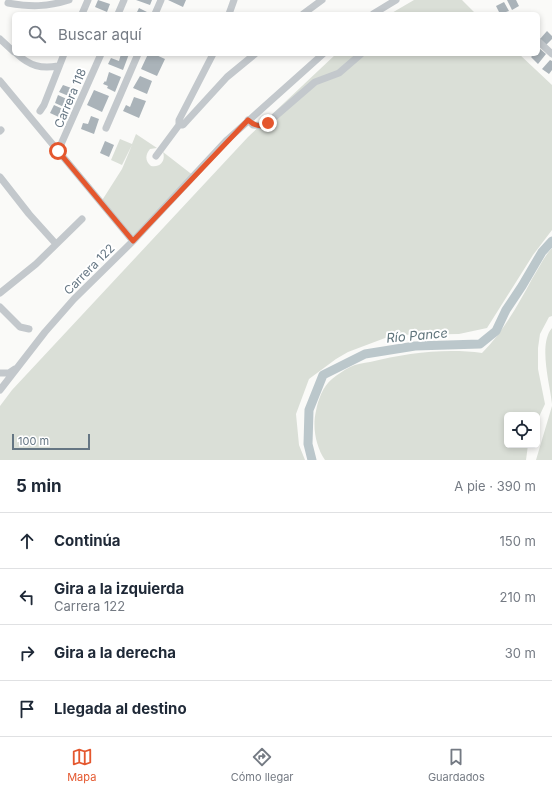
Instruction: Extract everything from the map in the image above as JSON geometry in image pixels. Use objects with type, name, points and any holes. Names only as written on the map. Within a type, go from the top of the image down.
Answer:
[{"type":"street","points":[[8,3],[29,7],[51,5],[69,0]]},
{"type":"street","points":[[83,12],[88,0]]},
{"type":"street","points":[[119,12],[124,0]]},
{"type":"street","points":[[156,12],[161,0]]},
{"type":"street","points":[[230,12],[234,0]]},
{"type":"street","points":[[306,12],[322,0]]},
{"type":"street","points":[[376,12],[396,0]]},
{"type":"street","points":[[384,7],[387,12]]},
{"type":"street","points":[[0,39],[12,50]]},
{"type":"street","points":[[540,43],[552,54]]},
{"type":"street","points":[[20,56],[33,66],[46,68],[58,66]]},
{"type":"street","points":[[40,111],[44,105],[63,56]]},
{"type":"street","name":"Carrera 118","points":[[58,151],[100,56]]},
{"type":"street","points":[[106,128],[137,56]]},
{"type":"street","points":[[156,156],[179,125],[179,120],[212,56]]},
{"type":"street","points":[[179,125],[183,125],[227,77],[252,56]]},
{"type":"street","name":"Carrera 122","points":[[1,385],[16,369],[44,332],[74,299],[133,241],[248,120],[321,56]]},
{"type":"street","points":[[248,120],[253,125],[264,126],[315,82],[339,73],[359,56]]},
{"type":"street","points":[[0,81],[133,241]]},
{"type":"street","points":[[0,177],[29,214],[56,244]]},
{"type":"street","points":[[0,293],[36,264],[82,219]]},
{"type":"street","points":[[0,307],[20,327],[29,329]]},
{"type":"street","points":[[0,373],[9,373],[16,369]]},
{"type":"shaded area","points":[[414,0],[462,0],[474,12],[393,12]]},
{"type":"shaded area","points":[[334,56],[521,56],[552,85],[552,230],[533,255],[487,328],[459,334],[393,335],[348,352],[309,379],[296,414],[299,445],[305,460],[0,460],[0,406],[12,390],[248,137]]},
{"type":"shaded area","points":[[136,134],[157,148],[150,149],[147,153],[146,158],[151,166],[157,166],[162,163],[164,158],[163,152],[194,176],[133,241],[101,202],[122,169],[132,145],[122,165],[111,160],[120,139],[132,144]]},
{"type":"shaded area","points":[[552,248],[552,316],[549,317],[540,334],[538,348],[538,369],[545,404],[540,415],[540,412],[504,412],[504,448],[528,448],[526,460],[325,460],[317,443],[314,424],[320,398],[324,389],[332,379],[352,366],[398,356],[440,351],[482,353],[490,345],[510,318],[544,259]]},
{"type":"shaded area","points":[[552,328],[552,404],[545,354],[548,335]]},
{"type":"shaded area","points":[[552,406],[552,460],[536,460]]},
{"type":"building","points":[[98,0],[110,4],[107,12],[95,7]]},
{"type":"building","points":[[136,0],[152,0],[150,5]]},
{"type":"building","points":[[168,0],[186,0],[183,7]]},
{"type":"building","points":[[507,0],[516,0],[519,6],[512,10]]},
{"type":"building","points":[[504,2],[509,11],[499,12],[496,6]]},
{"type":"building","points":[[139,8],[147,12],[137,12]]},
{"type":"building","points":[[547,31],[552,36],[552,39],[546,45],[540,39]]},
{"type":"building","points":[[540,49],[546,54],[538,64],[531,57],[540,56]]},
{"type":"building","points":[[120,56],[128,56],[123,70],[108,64],[111,58],[119,61]]},
{"type":"building","points":[[147,56],[158,56],[165,59],[157,76],[141,69]]},
{"type":"building","points":[[550,60],[552,61],[552,70],[549,74],[542,69]]},
{"type":"building","points":[[109,72],[121,77],[115,92],[103,84],[105,81],[106,82]]},
{"type":"building","points":[[140,76],[152,81],[147,94],[133,88]]},
{"type":"building","points":[[63,85],[74,89],[71,97],[59,92]]},
{"type":"building","points":[[94,90],[109,96],[102,112],[87,105]]},
{"type":"building","points":[[58,95],[69,100],[66,108],[55,103]]},
{"type":"building","points":[[134,97],[146,101],[139,118],[123,111],[126,105],[130,107]]},
{"type":"building","points":[[54,105],[65,110],[61,118],[50,113]]},
{"type":"building","points":[[91,116],[99,119],[94,134],[81,129],[83,123],[88,124]]},
{"type":"building","points":[[105,141],[114,145],[109,157],[100,153]]},
{"type":"waterway","name":"Río Pance","points":[[312,460],[308,444],[309,410],[323,375],[365,354],[415,346],[480,344],[496,331],[506,310],[542,252],[552,241]]},
{"type":"route","points":[[58,151],[133,241],[227,140],[248,120],[253,125],[258,126],[264,126],[268,123]]}]
